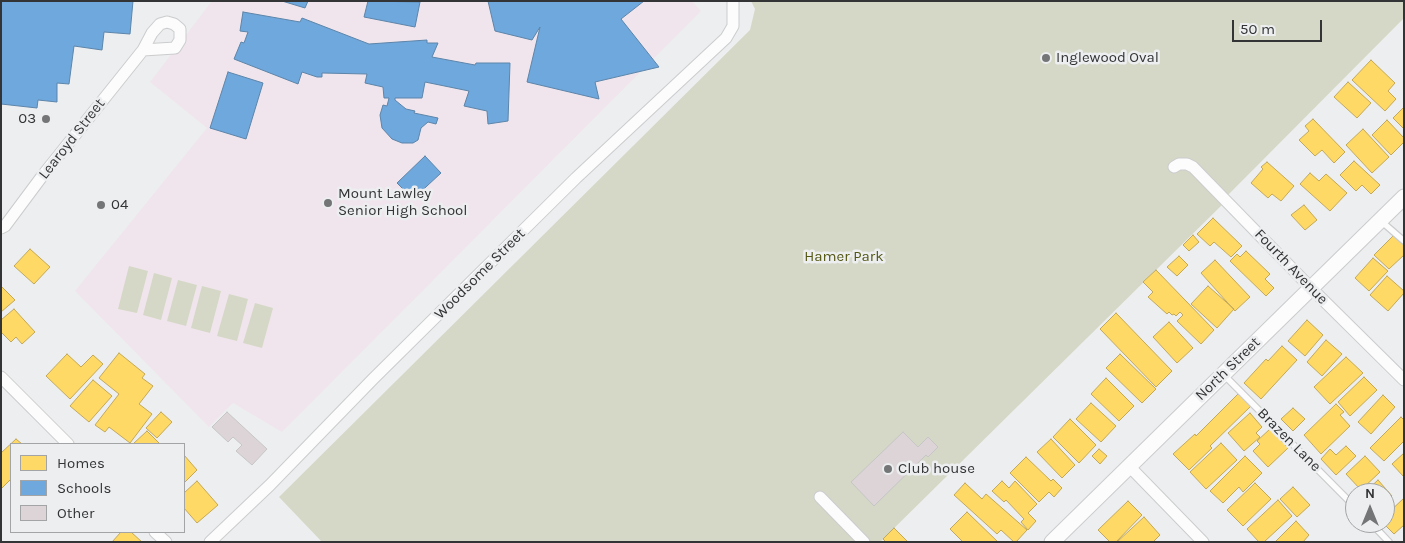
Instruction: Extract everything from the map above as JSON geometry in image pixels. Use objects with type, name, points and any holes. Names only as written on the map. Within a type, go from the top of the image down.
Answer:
[{"type":"main road","name":"North Street","points":[[1052,542],[1404,197]]},
{"type":"street","name":"Woodsome Street","points":[[210,542],[270,485],[373,379],[576,178],[726,38],[733,26],[732,1]]},
{"type":"street","name":"Learoyd Street","points":[[1,228],[5,226],[43,175],[143,50]]},
{"type":"street","name":"Fourth Avenue","points":[[1174,167],[1178,164],[1187,164],[1193,167],[1404,380]]},
{"type":"street","points":[[1,377],[67,443]]},
{"type":"street","points":[[1129,466],[1203,542]]},
{"type":"street","points":[[820,498],[864,542]]},
{"type":"street","points":[[156,533],[166,542]]},
{"type":"lane","points":[[1380,221],[1404,241]]},
{"type":"lane","name":"Brazen Lane","points":[[1223,374],[1345,497]]},
{"type":"shaded area","name":"Mount Lawley Senior High School","points":[[212,1],[692,1],[701,11],[282,432],[233,403],[209,427],[75,291],[207,128],[150,82]]},
{"type":"green space","name":"Hamer Park","points":[[751,1],[1404,1],[1404,18],[1224,199],[1226,201],[880,542],[322,542],[279,497],[750,30],[755,9]]},
{"type":"green space","points":[[129,266],[148,271],[137,313],[118,309]]},
{"type":"green space","points":[[154,273],[172,278],[161,320],[143,315]]},
{"type":"green space","points":[[178,280],[197,285],[186,326],[167,321]]},
{"type":"green space","points":[[202,286],[221,291],[210,333],[191,328]]},
{"type":"green space","points":[[229,294],[248,299],[237,341],[217,336]]},
{"type":"green space","points":[[255,303],[273,308],[262,348],[243,343]]},
{"type":"building: Homes","points":[[1371,60],[1395,83],[1388,91],[1396,99],[1385,111],[1352,80]]},
{"type":"building: Homes","points":[[1348,82],[1371,103],[1357,118],[1334,97]]},
{"type":"building: Homes","points":[[1404,107],[1404,129],[1393,118]]},
{"type":"building: Homes","points":[[1313,119],[1345,152],[1334,163],[1322,150],[1315,156],[1299,140],[1309,131],[1305,126]]},
{"type":"building: Homes","points":[[1387,120],[1404,138],[1404,142],[1391,155],[1372,135]]},
{"type":"building: Homes","points":[[1363,129],[1389,157],[1372,173],[1346,145]]},
{"type":"building: Homes","points":[[1354,161],[1380,185],[1371,194],[1362,185],[1356,191],[1340,175]]},
{"type":"building: Homes","points":[[1267,162],[1294,186],[1281,201],[1272,194],[1268,198],[1251,183],[1263,169],[1261,167]]},
{"type":"building: Homes","points":[[1310,173],[1319,181],[1326,174],[1347,193],[1330,211],[1300,184]]},
{"type":"building: Homes","points":[[1304,205],[1317,220],[1305,230],[1291,215]]},
{"type":"building: Homes","points":[[1213,218],[1242,246],[1231,257],[1214,242],[1210,246],[1197,234]]},
{"type":"building: Homes","points":[[1193,235],[1199,242],[1189,251],[1183,245]]},
{"type":"building: Homes","points":[[1394,235],[1404,245],[1404,255],[1389,269],[1374,255]]},
{"type":"building: Homes","points":[[30,249],[50,267],[34,284],[14,266]]},
{"type":"building: Homes","points":[[1246,251],[1270,274],[1265,279],[1274,288],[1266,296],[1230,261],[1237,254],[1240,257]]},
{"type":"building: Homes","points":[[1179,256],[1188,265],[1177,276],[1167,267]]},
{"type":"building: Homes","points":[[1373,258],[1388,271],[1369,291],[1355,278]]},
{"type":"building: Homes","points":[[1215,260],[1250,297],[1235,311],[1201,273]]},
{"type":"building: Homes","points":[[1156,270],[1214,330],[1201,344],[1177,321],[1183,315],[1180,312],[1176,316],[1169,312],[1167,314],[1148,297],[1153,292],[1143,282]]},
{"type":"building: Homes","points":[[1387,276],[1404,291],[1388,311],[1370,295]]},
{"type":"building: Homes","points":[[1,286],[15,300],[1,312]]},
{"type":"building: Homes","points":[[1208,286],[1234,309],[1217,328],[1191,304]]},
{"type":"building: Homes","points":[[14,309],[35,332],[22,344],[16,337],[11,342],[1,332],[1,320]]},
{"type":"building: Homes","points":[[1116,313],[1172,371],[1156,387],[1100,329]]},
{"type":"building: Homes","points":[[1307,320],[1323,335],[1305,356],[1288,341]]},
{"type":"building: Homes","points":[[1169,322],[1193,348],[1177,363],[1153,337]]},
{"type":"building: Homes","points":[[1326,340],[1342,354],[1322,376],[1307,362]]},
{"type":"building: Homes","points":[[1282,346],[1297,360],[1261,399],[1244,383],[1266,359],[1268,361]]},
{"type":"building: Homes","points":[[119,353],[145,374],[142,378],[153,386],[139,404],[152,414],[130,443],[109,427],[105,432],[95,425],[119,394],[99,378]]},
{"type":"building: Homes","points":[[67,354],[81,367],[93,355],[103,364],[70,399],[46,376]]},
{"type":"building: Homes","points":[[1120,354],[1156,389],[1142,403],[1106,368]]},
{"type":"building: Homes","points":[[1346,357],[1363,373],[1330,404],[1314,387]]},
{"type":"building: Homes","points":[[1364,377],[1377,390],[1350,416],[1338,402]]},
{"type":"building: Homes","points":[[1106,378],[1134,406],[1119,421],[1091,394]]},
{"type":"building: Homes","points":[[93,380],[112,396],[89,422],[70,406]]},
{"type":"building: Homes","points":[[1239,393],[1251,406],[1210,446],[1212,448],[1189,470],[1173,454],[1195,434],[1196,436]]},
{"type":"building: Homes","points":[[1383,395],[1395,407],[1371,434],[1358,422]]},
{"type":"building: Homes","points":[[1091,403],[1116,426],[1101,442],[1076,419]]},
{"type":"building: Homes","points":[[1336,404],[1344,412],[1340,415],[1350,426],[1321,454],[1304,435]]},
{"type":"building: Homes","points":[[1293,408],[1305,419],[1293,431],[1281,419]]},
{"type":"building: Homes","points":[[161,412],[172,422],[157,438],[146,428]]},
{"type":"building: Homes","points":[[1250,413],[1262,427],[1256,433],[1260,437],[1244,451],[1228,433]]},
{"type":"building: Homes","points":[[1401,417],[1404,420],[1404,441],[1384,461],[1370,448]]},
{"type":"building: Homes","points":[[1070,419],[1096,445],[1079,463],[1053,437]]},
{"type":"building: Homes","points":[[1270,429],[1288,448],[1268,467],[1253,451],[1260,444],[1257,441]]},
{"type":"building: Homes","points":[[147,431],[159,443],[134,443]]},
{"type":"building: Homes","points":[[16,439],[21,443],[12,443]]},
{"type":"building: Homes","points":[[1051,439],[1075,465],[1062,478],[1037,452]]},
{"type":"building: Homes","points":[[1221,443],[1237,460],[1206,489],[1190,472]]},
{"type":"building: Homes","points":[[10,445],[10,480],[1,489],[1,453]]},
{"type":"building: Homes","points":[[1346,446],[1356,456],[1336,475],[1321,459],[1330,449],[1336,455]]},
{"type":"building: Homes","points":[[1099,449],[1107,456],[1100,464],[1092,456]]},
{"type":"building: Homes","points":[[1404,453],[1404,477],[1392,464]]},
{"type":"building: Homes","points":[[185,456],[197,470],[185,482]]},
{"type":"building: Homes","points":[[1245,456],[1262,473],[1243,492],[1239,487],[1223,503],[1210,491]]},
{"type":"building: Homes","points":[[1365,456],[1380,472],[1368,483],[1354,483],[1346,474]]},
{"type":"building: Homes","points":[[1026,457],[1051,481],[1053,479],[1062,488],[1054,497],[1049,492],[1039,502],[1010,473]]},
{"type":"building: Homes","points":[[197,481],[218,505],[197,523],[185,509],[185,492]]},
{"type":"building: Homes","points":[[1002,481],[1009,488],[1015,481],[1037,504],[1028,513],[1036,521],[1028,530],[1021,522],[1024,519],[1006,500],[1004,502],[992,491]]},
{"type":"building: Homes","points":[[965,483],[982,499],[986,494],[1027,530],[1016,542],[1001,530],[997,534],[954,495]]},
{"type":"building: Homes","points":[[1255,483],[1271,499],[1243,526],[1227,510]]},
{"type":"building: Homes","points":[[1293,487],[1310,505],[1297,517],[1280,499]]},
{"type":"building: Homes","points":[[1404,498],[1404,525],[1394,534],[1393,533],[1395,533],[1395,507]]},
{"type":"building: Homes","points":[[1278,500],[1292,516],[1264,542],[1259,542],[1247,529]]},
{"type":"building: Homes","points":[[1128,501],[1142,515],[1116,542],[1110,542],[1098,530]]},
{"type":"building: Homes","points":[[967,512],[998,542],[963,542],[950,529]]},
{"type":"building: Homes","points":[[1144,517],[1160,535],[1153,542],[1117,542]]},
{"type":"building: Homes","points":[[1296,521],[1309,535],[1303,542],[1275,542]]},
{"type":"building: Homes","points":[[894,528],[906,542],[886,542],[883,539]]},
{"type":"building: Homes","points":[[120,533],[132,533],[142,542],[112,542]]},
{"type":"building: Schools","points":[[1,1],[133,1],[130,34],[104,32],[102,50],[74,46],[69,84],[57,83],[57,102],[38,100],[37,108],[1,104]]},
{"type":"building: Schools","points":[[282,1],[308,1],[305,8]]},
{"type":"building: Schools","points":[[368,1],[420,2],[415,27],[364,17]]},
{"type":"building: Schools","points":[[488,1],[644,1],[621,19],[659,67],[595,82],[599,99],[527,82],[540,27],[532,40],[495,31]]},
{"type":"building: Schools","points":[[243,12],[300,22],[302,18],[369,44],[427,40],[427,43],[438,43],[432,57],[475,65],[476,63],[510,63],[508,121],[488,124],[487,111],[464,106],[469,91],[425,82],[422,98],[395,98],[395,100],[406,109],[415,111],[414,113],[438,118],[436,124],[428,122],[421,128],[418,140],[413,143],[402,143],[392,139],[382,128],[380,115],[383,105],[387,106],[389,98],[384,98],[383,87],[365,83],[367,74],[322,73],[322,77],[317,77],[302,72],[298,84],[234,59],[241,42],[244,43],[248,32],[240,31]]},
{"type":"building: Schools","points":[[228,72],[263,83],[246,139],[210,128]]},
{"type":"building: Schools","points":[[425,156],[441,173],[413,199],[397,183]]},
{"type":"building: Other","points":[[227,412],[267,449],[252,465],[236,451],[242,445],[233,437],[228,442],[212,427]]},
{"type":"building: Other","name":"Club house","points":[[903,432],[918,447],[928,437],[938,447],[928,457],[926,455],[874,506],[851,482]]},
{"type":"place","name":"Inglewood Oval","points":[[1046,58]]},
{"type":"place","name":"03","points":[[46,119]]},
{"type":"place","name":"Mount Lawley Senior High School","points":[[328,203]]},
{"type":"place","name":"04","points":[[101,205]]},
{"type":"place","name":"Club house","points":[[888,469]]}]
